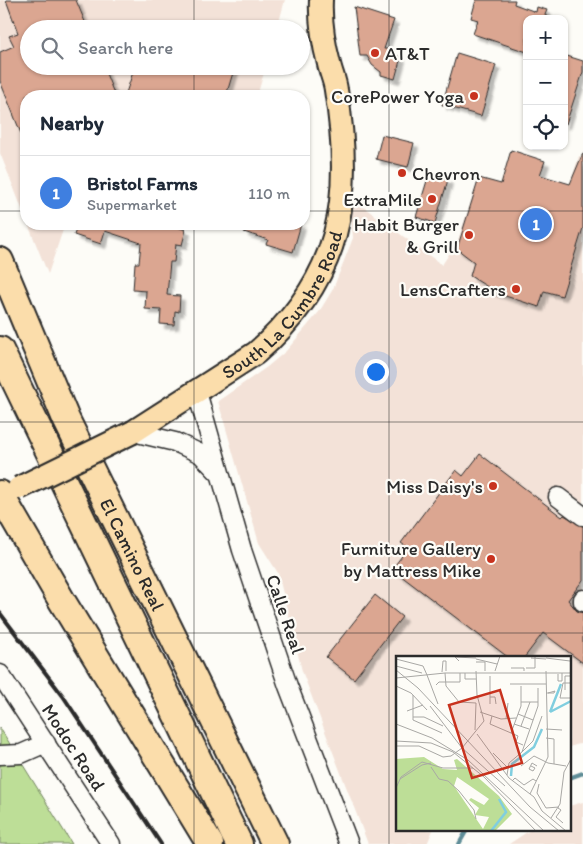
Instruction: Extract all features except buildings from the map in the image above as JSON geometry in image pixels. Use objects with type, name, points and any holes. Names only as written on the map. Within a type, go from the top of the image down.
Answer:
[{"type":"highway","name":"El Camino Real","points":[[0,261],[66,419],[275,844]]},
{"type":"highway","name":"El Camino Real","points":[[0,350],[239,844]]},
{"type":"highway","points":[[6,492],[210,844]]},
{"type":"main road","name":"South La Cumbre Road","points":[[6,492],[74,462],[132,432],[256,353],[295,315],[316,281],[336,233],[342,209],[344,173],[336,89],[328,64],[321,0]]},
{"type":"street","name":"Calle Real","points":[[197,392],[242,550],[284,676],[349,844]]},
{"type":"street","points":[[132,432],[175,442],[201,454],[220,474]]},
{"type":"street","points":[[558,497],[583,516]]},
{"type":"street","name":"Modoc Road","points":[[0,674],[111,844]]},
{"type":"street","points":[[0,755],[21,754],[46,743]]},
{"type":"shaded area","points":[[0,0],[285,0],[279,20],[20,20],[20,75],[263,75],[259,90],[20,90],[20,204],[0,153]]},
{"type":"shaded area","points":[[511,150],[540,175],[570,184],[579,156],[583,157],[583,743],[570,747],[570,656],[396,656],[396,832],[432,832],[427,844],[368,844],[302,671],[278,573],[259,543],[218,401],[267,367],[286,351],[319,312],[333,289],[353,238],[350,197],[442,265],[458,240],[479,178],[500,184]]},
{"type":"shaded area","points":[[30,230],[63,230],[48,274]]},
{"type":"shaded area","points":[[583,802],[583,844],[509,844],[527,832],[570,832],[570,806]]},
{"type":"green space","points":[[0,728],[72,844],[0,844]]},
{"type":"waterway","points":[[570,778],[583,773]]},
{"type":"waterway","points":[[459,844],[466,832]]},
{"type":"railway","points":[[0,613],[63,696],[161,844]]},
{"type":"place","name":"AT&T","points":[[375,53]]},
{"type":"place","name":"CorePower Yoga","points":[[474,96]]},
{"type":"place","name":"Chevron","points":[[402,173]]},
{"type":"place","name":"ExtraMile","points":[[432,199]]},
{"type":"place","name":"Bristol Farms","points":[[536,224]]},
{"type":"place","name":"Habit Burger & Grill","points":[[469,235]]},
{"type":"place","name":"LensCrafters","points":[[516,289]]},
{"type":"place","name":"Miss Daisy's","points":[[493,486]]},
{"type":"place","name":"Furniture Gallery by Mattress Mike","points":[[491,559]]}]
